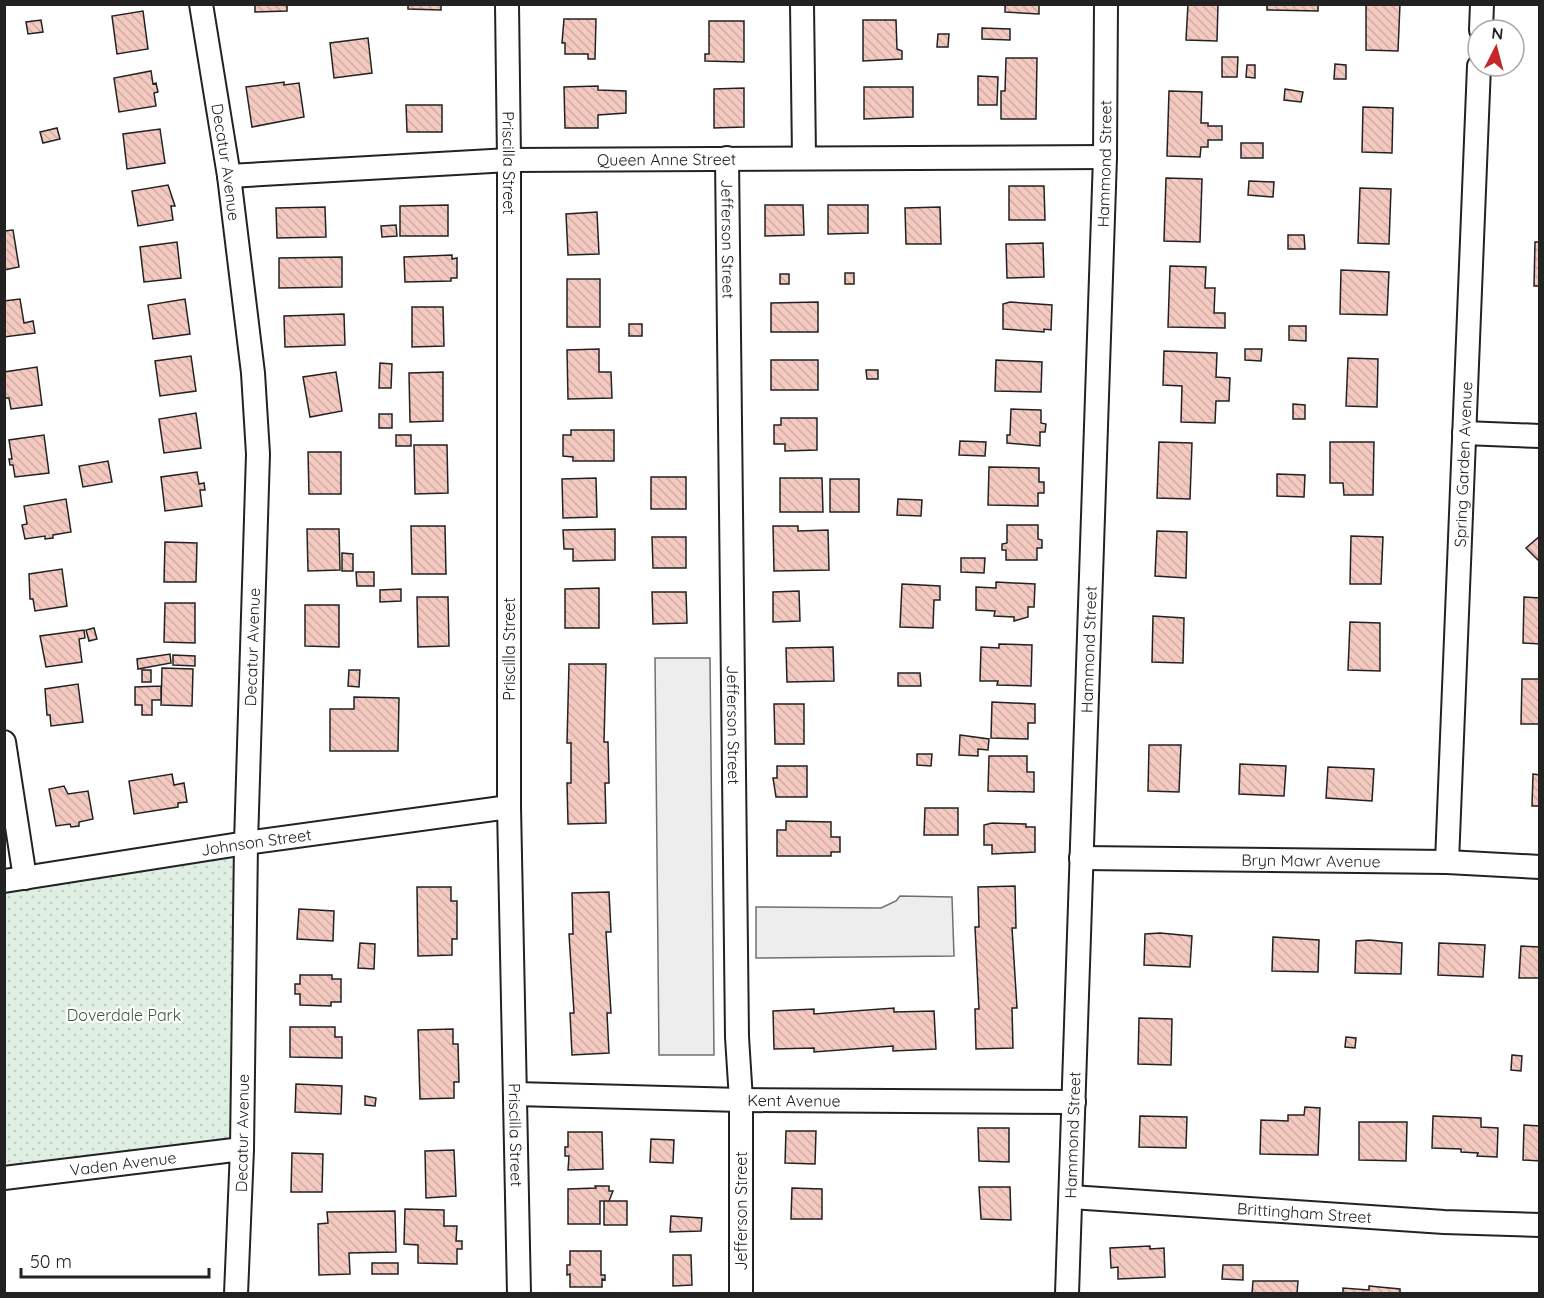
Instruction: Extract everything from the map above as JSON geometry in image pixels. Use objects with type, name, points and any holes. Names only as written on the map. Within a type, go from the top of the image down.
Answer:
[{"type":"street","name":"Decatur Avenue","points":[[201,4],[229,176],[253,373],[258,454],[246,843],[242,1149],[236,1293]]},
{"type":"street","name":"Priscilla Street","points":[[507,4],[509,807],[519,1293]]},
{"type":"street","points":[[802,4],[804,157]]},
{"type":"street","name":"Hammond Street","points":[[1067,1293],[1105,157],[1106,4]]},
{"type":"street","name":"Spring Garden Avenue","points":[[1447,862],[1479,78]]},
{"type":"street","name":"Queen Anne Street","points":[[229,176],[509,160],[1105,157]]},
{"type":"street","name":"Jefferson Street","points":[[727,158],[737,1037],[741,1100],[741,1293]]},
{"type":"street","points":[[1464,433],[1539,436]]},
{"type":"street","points":[[4,742],[15,880]]},
{"type":"street","name":"Johnson Street","points":[[15,880],[246,843],[509,807]]},
{"type":"street","name":"Bryn Mawr Avenue","points":[[1081,858],[1447,862],[1539,867]]},
{"type":"street","name":"Kent Avenue","points":[[515,1094],[741,1100],[1074,1102]]},
{"type":"street","name":"Vaden Avenue","points":[[4,1178],[242,1149]]},
{"type":"street","name":"Brittingham Street","points":[[1071,1197],[1444,1222],[1539,1225]]},
{"type":"green space","name":"Doverdale Park","points":[[246,843],[242,1149],[5,1178],[5,881]]},
{"type":"shaded area","points":[[655,658],[710,658],[714,1055],[659,1055]]},
{"type":"shaded area","points":[[900,896],[952,897],[954,956],[756,958],[756,907],[881,908],[896,901]]},
{"type":"building","points":[[255,4],[287,4],[287,11],[255,12]]},
{"type":"building","points":[[408,4],[441,4],[441,10],[408,9]]},
{"type":"building","points":[[1005,4],[1039,4],[1039,14],[1005,12]]},
{"type":"building","points":[[1188,4],[1218,4],[1217,41],[1186,40]]},
{"type":"building","points":[[1267,4],[1318,4],[1318,11],[1267,10]]},
{"type":"building","points":[[1366,4],[1400,4],[1398,51],[1366,50]]},
{"type":"building","points":[[143,11],[148,49],[117,54],[112,16]]},
{"type":"building","points":[[564,19],[596,19],[595,59],[588,59],[588,54],[565,54],[565,43],[562,43]]},
{"type":"building","points":[[41,20],[43,32],[28,34],[26,22]]},
{"type":"building","points":[[863,20],[896,20],[897,49],[902,51],[902,59],[863,61]]},
{"type":"building","points":[[709,21],[744,21],[744,62],[705,61],[705,54],[709,54]]},
{"type":"building","points":[[982,28],[1010,29],[1010,40],[982,39]]},
{"type":"building","points":[[938,34],[949,34],[948,47],[937,47]]},
{"type":"building","points":[[368,38],[372,73],[334,78],[330,43]]},
{"type":"building","points":[[1222,57],[1238,57],[1237,77],[1222,77]]},
{"type":"building","points":[[1006,58],[1037,58],[1036,119],[1001,119],[1001,91],[1005,91]]},
{"type":"building","points":[[1335,64],[1346,65],[1346,79],[1334,79]]},
{"type":"building","points":[[1247,65],[1255,65],[1255,78],[1246,77]]},
{"type":"building","points":[[151,71],[153,84],[156,83],[158,92],[154,93],[156,106],[119,112],[114,78]]},
{"type":"building","points":[[978,76],[998,77],[997,105],[978,105]]},
{"type":"building","points":[[284,82],[284,85],[299,83],[304,117],[252,127],[246,87]]},
{"type":"building","points":[[598,86],[598,90],[626,91],[626,113],[598,115],[598,128],[565,128],[564,87]]},
{"type":"building","points":[[864,87],[913,87],[913,117],[864,119]]},
{"type":"building","points":[[744,88],[744,127],[714,128],[714,89]]},
{"type":"building","points":[[1285,89],[1303,92],[1301,102],[1284,100]]},
{"type":"building","points":[[1169,91],[1202,92],[1201,123],[1208,123],[1208,126],[1222,126],[1222,140],[1208,140],[1208,147],[1201,147],[1200,157],[1167,156]]},
{"type":"building","points":[[406,105],[442,105],[442,132],[407,132]]},
{"type":"building","points":[[1363,107],[1393,108],[1392,153],[1362,152]]},
{"type":"building","points":[[57,128],[60,139],[43,143],[40,132]]},
{"type":"building","points":[[160,129],[165,163],[127,169],[123,134]]},
{"type":"building","points":[[1241,143],[1263,143],[1263,158],[1241,158]]},
{"type":"building","points":[[1166,178],[1202,179],[1200,242],[1164,241]]},
{"type":"building","points":[[1249,181],[1274,182],[1273,197],[1248,195]]},
{"type":"building","points":[[168,185],[175,206],[171,206],[173,220],[138,226],[132,191]]},
{"type":"building","points":[[1009,186],[1044,186],[1045,220],[1009,220]]},
{"type":"building","points":[[1360,188],[1391,189],[1389,244],[1358,243]]},
{"type":"building","points":[[448,205],[448,236],[400,236],[400,206]]},
{"type":"building","points":[[765,205],[803,205],[804,235],[765,236]]},
{"type":"building","points":[[828,205],[868,205],[868,233],[828,234]]},
{"type":"building","points":[[325,207],[326,237],[277,238],[276,208]]},
{"type":"building","points":[[940,207],[941,244],[906,244],[905,208]]},
{"type":"building","points":[[597,212],[599,254],[568,255],[566,214]]},
{"type":"building","points":[[396,225],[397,236],[382,237],[381,226]]},
{"type":"building","points":[[13,230],[19,267],[4,270],[4,231]]},
{"type":"building","points":[[1288,235],[1304,235],[1305,249],[1288,249]]},
{"type":"building","points":[[177,242],[181,278],[144,282],[140,247]]},
{"type":"building","points":[[1535,242],[1540,242],[1540,286],[1534,286]]},
{"type":"building","points":[[1043,243],[1044,277],[1007,278],[1006,244]]},
{"type":"building","points":[[452,255],[452,259],[457,258],[457,278],[451,278],[451,281],[405,282],[404,257]]},
{"type":"building","points":[[342,257],[342,287],[279,288],[279,258]]},
{"type":"building","points":[[1170,266],[1206,267],[1205,288],[1215,288],[1214,313],[1225,313],[1225,328],[1168,327]]},
{"type":"building","points":[[1341,270],[1389,272],[1387,315],[1340,314]]},
{"type":"building","points":[[845,273],[854,273],[854,284],[845,284]]},
{"type":"building","points":[[780,274],[789,274],[789,284],[780,284]]},
{"type":"building","points":[[567,279],[600,279],[600,327],[567,327]]},
{"type":"building","points":[[20,299],[24,323],[33,321],[35,333],[4,337],[4,301]]},
{"type":"building","points":[[185,299],[190,334],[153,339],[148,305]]},
{"type":"building","points":[[818,302],[818,332],[771,332],[771,303]]},
{"type":"building","points":[[1010,302],[1052,305],[1051,330],[1044,329],[1044,332],[1003,329],[1003,304]]},
{"type":"building","points":[[412,307],[443,307],[444,346],[412,347]]},
{"type":"building","points":[[344,314],[345,345],[285,347],[284,316]]},
{"type":"building","points":[[629,324],[642,324],[642,336],[629,336]]},
{"type":"building","points":[[1289,326],[1306,326],[1306,341],[1289,340]]},
{"type":"building","points":[[599,349],[599,372],[611,372],[612,398],[568,399],[567,350]]},
{"type":"building","points":[[1245,349],[1262,349],[1261,361],[1245,360]]},
{"type":"building","points":[[1164,351],[1217,353],[1216,377],[1230,378],[1229,401],[1216,401],[1215,423],[1181,422],[1182,386],[1163,385]]},
{"type":"building","points":[[191,356],[196,391],[160,396],[155,361]]},
{"type":"building","points":[[1348,358],[1378,359],[1377,407],[1346,406]]},
{"type":"building","points":[[771,360],[818,360],[818,390],[771,390]]},
{"type":"building","points":[[996,360],[1042,362],[1041,392],[995,391]]},
{"type":"building","points":[[380,363],[392,364],[391,388],[379,388]]},
{"type":"building","points":[[37,367],[42,405],[11,409],[9,398],[4,398],[4,372]]},
{"type":"building","points":[[866,370],[878,370],[878,379],[867,379]]},
{"type":"building","points":[[336,372],[342,411],[310,417],[303,377]]},
{"type":"building","points":[[443,372],[443,421],[410,422],[409,373]]},
{"type":"building","points":[[1293,404],[1305,405],[1305,419],[1293,419]]},
{"type":"building","points":[[1011,409],[1041,410],[1041,423],[1046,424],[1045,432],[1040,432],[1040,446],[1007,443],[1007,435],[1010,435]]},
{"type":"building","points":[[196,413],[201,448],[164,453],[159,419]]},
{"type":"building","points":[[379,414],[392,414],[392,428],[379,428]]},
{"type":"building","points":[[781,418],[817,418],[817,450],[785,451],[785,444],[774,444],[774,425],[781,425]]},
{"type":"building","points":[[571,430],[614,430],[614,461],[573,461],[573,457],[563,456],[563,435],[571,435]]},
{"type":"building","points":[[44,435],[49,473],[15,477],[13,465],[10,465],[9,459],[12,459],[9,440]]},
{"type":"building","points":[[396,435],[411,435],[411,446],[396,446]]},
{"type":"building","points":[[960,441],[986,442],[985,456],[959,455]]},
{"type":"building","points":[[1159,442],[1192,443],[1190,499],[1157,498]]},
{"type":"building","points":[[1330,442],[1374,442],[1373,495],[1344,495],[1343,483],[1330,483]]},
{"type":"building","points":[[414,445],[447,445],[448,493],[415,494]]},
{"type":"building","points":[[308,452],[341,452],[341,494],[309,494]]},
{"type":"building","points":[[108,461],[112,482],[83,487],[79,466]]},
{"type":"building","points":[[989,467],[1039,468],[1039,482],[1044,482],[1044,493],[1038,493],[1038,506],[988,505]]},
{"type":"building","points":[[197,472],[199,484],[204,483],[205,490],[200,490],[202,506],[165,511],[161,477]]},
{"type":"building","points":[[1277,474],[1305,475],[1304,497],[1277,496]]},
{"type":"building","points":[[651,477],[686,477],[686,509],[651,509]]},
{"type":"building","points":[[596,478],[597,517],[563,518],[562,479]]},
{"type":"building","points":[[780,478],[822,478],[823,512],[780,512]]},
{"type":"building","points":[[830,479],[859,479],[859,512],[830,512]]},
{"type":"building","points":[[66,499],[71,532],[53,535],[53,538],[45,539],[45,536],[25,539],[22,525],[27,524],[24,506]]},
{"type":"building","points":[[898,499],[922,500],[921,516],[897,515]]},
{"type":"building","points":[[1007,525],[1038,525],[1038,539],[1042,540],[1042,548],[1037,548],[1037,560],[1006,560],[1006,550],[1002,550],[1002,544],[1007,543]]},
{"type":"building","points":[[411,526],[445,526],[446,574],[412,574]]},
{"type":"building","points":[[773,526],[798,526],[798,531],[828,530],[829,570],[774,571]]},
{"type":"building","points":[[307,529],[339,529],[340,570],[308,571]]},
{"type":"building","points":[[615,529],[615,560],[573,561],[573,549],[564,549],[563,530]]},
{"type":"building","points":[[1157,531],[1187,532],[1186,578],[1155,576]]},
{"type":"building","points":[[1351,536],[1383,537],[1381,584],[1350,584]]},
{"type":"building","points":[[1540,536],[1540,562],[1526,548]]},
{"type":"building","points":[[652,537],[686,537],[686,568],[653,568]]},
{"type":"building","points":[[165,542],[197,543],[196,582],[164,582]]},
{"type":"building","points":[[342,553],[353,554],[353,571],[342,571]]},
{"type":"building","points":[[961,558],[985,558],[984,573],[961,572]]},
{"type":"building","points":[[62,569],[67,606],[35,611],[33,599],[30,599],[29,574]]},
{"type":"building","points":[[356,572],[374,572],[374,586],[357,586]]},
{"type":"building","points":[[996,582],[1035,584],[1034,607],[1028,607],[1028,617],[1014,621],[1014,617],[994,616],[995,611],[976,610],[976,587],[996,588]]},
{"type":"building","points":[[902,584],[940,586],[940,600],[934,600],[933,628],[900,627]]},
{"type":"building","points":[[599,588],[599,628],[565,628],[565,589]]},
{"type":"building","points":[[401,589],[401,601],[380,602],[380,590]]},
{"type":"building","points":[[799,591],[800,621],[773,622],[773,592]]},
{"type":"building","points":[[652,592],[686,592],[687,623],[653,624]]},
{"type":"building","points":[[417,597],[448,597],[449,646],[418,647]]},
{"type":"building","points":[[1524,597],[1540,598],[1540,644],[1523,643]]},
{"type":"building","points":[[165,603],[195,603],[195,643],[164,642]]},
{"type":"building","points":[[305,605],[339,605],[339,647],[305,646]]},
{"type":"building","points":[[1153,616],[1184,618],[1183,663],[1152,662]]},
{"type":"building","points":[[1350,622],[1380,623],[1380,671],[1348,670]]},
{"type":"building","points":[[94,628],[97,639],[89,641],[86,630]]},
{"type":"building","points":[[84,630],[85,638],[79,639],[82,662],[46,667],[40,636]]},
{"type":"building","points":[[999,644],[1032,645],[1031,686],[997,685],[998,681],[980,681],[981,647],[999,648]]},
{"type":"building","points":[[833,647],[834,681],[787,682],[786,648]]},
{"type":"building","points":[[170,654],[171,663],[138,669],[137,659]]},
{"type":"building","points":[[173,655],[195,656],[195,666],[173,665]]},
{"type":"building","points":[[569,664],[606,664],[604,742],[608,742],[609,783],[605,783],[606,823],[568,824],[567,783],[571,783],[571,743],[567,743]]},
{"type":"building","points":[[162,668],[193,669],[192,706],[161,705]]},
{"type":"building","points":[[142,670],[151,670],[151,682],[142,682]]},
{"type":"building","points":[[349,670],[360,670],[359,687],[348,686]]},
{"type":"building","points":[[898,673],[920,673],[921,686],[898,686]]},
{"type":"building","points":[[1522,679],[1540,679],[1540,724],[1521,724]]},
{"type":"building","points":[[78,684],[83,722],[51,726],[50,715],[47,715],[45,689]]},
{"type":"building","points":[[161,686],[161,700],[152,700],[152,715],[142,715],[142,705],[135,705],[135,687]]},
{"type":"building","points":[[354,697],[399,698],[398,751],[330,751],[330,709],[354,709]]},
{"type":"building","points":[[992,702],[1035,704],[1035,723],[1028,723],[1028,739],[991,738]]},
{"type":"building","points":[[774,704],[804,704],[804,744],[775,744]]},
{"type":"building","points":[[960,735],[989,739],[988,750],[978,749],[978,756],[959,755]]},
{"type":"building","points":[[1149,745],[1181,745],[1179,792],[1148,791]]},
{"type":"building","points":[[917,754],[932,754],[931,766],[917,765]]},
{"type":"building","points":[[989,756],[1027,756],[1027,772],[1034,772],[1034,792],[988,791]]},
{"type":"building","points":[[1240,764],[1286,766],[1284,796],[1239,794]]},
{"type":"building","points":[[777,766],[807,766],[807,797],[776,797],[773,778],[777,778]]},
{"type":"building","points":[[1328,767],[1374,769],[1372,801],[1326,798]]},
{"type":"building","points":[[172,774],[174,785],[184,783],[187,802],[178,803],[178,807],[134,814],[129,781]]},
{"type":"building","points":[[1533,774],[1540,775],[1540,806],[1532,806]]},
{"type":"building","points":[[64,786],[68,794],[88,791],[93,819],[79,822],[79,826],[71,827],[70,824],[56,826],[49,789]]},
{"type":"building","points":[[925,808],[958,808],[958,835],[924,835]]},
{"type":"building","points":[[786,821],[831,822],[831,837],[840,837],[840,852],[831,852],[831,856],[777,856],[777,830],[786,830]]},
{"type":"building","points":[[992,823],[1026,824],[1026,827],[1035,827],[1035,852],[992,854],[992,845],[984,845],[984,825]]},
{"type":"building","points":[[1015,886],[1016,928],[1012,928],[1017,1008],[1012,1008],[1013,1048],[976,1049],[975,1009],[979,1009],[975,927],[979,927],[978,887]]},
{"type":"building","points":[[417,887],[451,887],[451,901],[457,901],[457,939],[452,939],[452,955],[418,956]]},
{"type":"building","points":[[609,892],[611,932],[606,932],[611,1013],[607,1013],[609,1053],[572,1055],[570,1013],[574,1013],[569,934],[573,934],[572,893]]},
{"type":"building","points":[[299,909],[334,911],[333,941],[297,939]]},
{"type":"building","points":[[1145,934],[1192,936],[1190,967],[1144,965]]},
{"type":"building","points":[[1273,937],[1319,940],[1318,972],[1272,971]]},
{"type":"building","points":[[1356,941],[1402,943],[1401,974],[1355,973]]},
{"type":"building","points":[[360,943],[375,944],[374,969],[358,968]]},
{"type":"building","points":[[1439,943],[1485,945],[1483,977],[1438,975]]},
{"type":"building","points":[[1521,946],[1540,947],[1540,978],[1519,978]]},
{"type":"building","points":[[300,975],[332,975],[332,979],[341,979],[341,1002],[331,1002],[331,1006],[300,1005],[300,994],[295,994],[295,984],[300,984]]},
{"type":"building","points":[[894,1008],[894,1012],[934,1011],[936,1049],[893,1051],[893,1046],[814,1052],[814,1048],[774,1049],[773,1011],[814,1009],[814,1014]]},
{"type":"building","points":[[1139,1018],[1172,1019],[1171,1065],[1138,1064]]},
{"type":"building","points":[[290,1027],[335,1027],[335,1037],[342,1037],[342,1058],[290,1057]]},
{"type":"building","points":[[453,1029],[453,1044],[458,1044],[459,1082],[454,1082],[454,1098],[420,1099],[418,1030]]},
{"type":"building","points":[[1346,1037],[1356,1038],[1355,1048],[1345,1047]]},
{"type":"building","points":[[1512,1055],[1522,1056],[1521,1071],[1511,1070]]},
{"type":"building","points":[[296,1084],[342,1086],[341,1114],[295,1112]]},
{"type":"building","points":[[365,1096],[376,1098],[375,1106],[365,1105]]},
{"type":"building","points":[[1305,1107],[1320,1108],[1318,1155],[1260,1154],[1261,1120],[1288,1121],[1288,1115],[1304,1115]]},
{"type":"building","points":[[1140,1116],[1187,1117],[1186,1148],[1139,1147]]},
{"type":"building","points":[[1433,1116],[1481,1118],[1481,1127],[1498,1128],[1497,1157],[1477,1156],[1478,1153],[1461,1152],[1461,1149],[1432,1148]]},
{"type":"building","points":[[1359,1122],[1407,1122],[1406,1161],[1359,1160]]},
{"type":"building","points":[[1524,1125],[1540,1126],[1540,1161],[1523,1160]]},
{"type":"building","points":[[978,1128],[1009,1128],[1009,1162],[979,1161]]},
{"type":"building","points":[[786,1131],[816,1131],[815,1164],[785,1163]]},
{"type":"building","points":[[568,1132],[602,1132],[603,1169],[568,1170],[569,1156],[565,1156],[565,1147],[568,1147]]},
{"type":"building","points":[[651,1139],[674,1140],[673,1163],[650,1162]]},
{"type":"building","points":[[454,1150],[456,1196],[426,1198],[425,1151]]},
{"type":"building","points":[[292,1153],[323,1154],[322,1192],[291,1192]]},
{"type":"building","points":[[595,1186],[609,1186],[609,1191],[613,1191],[609,1201],[600,1201],[600,1224],[568,1224],[568,1189],[596,1188]]},
{"type":"building","points":[[979,1187],[1010,1187],[1011,1220],[981,1219]]},
{"type":"building","points":[[792,1188],[822,1189],[822,1219],[791,1219]]},
{"type":"building","points":[[604,1201],[627,1201],[627,1225],[604,1225]]},
{"type":"building","points":[[405,1209],[444,1210],[444,1226],[457,1226],[456,1241],[462,1241],[462,1249],[457,1249],[457,1264],[418,1263],[418,1245],[404,1244]]},
{"type":"building","points":[[395,1211],[396,1252],[349,1253],[350,1274],[319,1275],[318,1224],[328,1223],[327,1212]]},
{"type":"building","points":[[671,1216],[702,1218],[701,1231],[670,1232]]},
{"type":"building","points":[[1150,1246],[1150,1249],[1164,1248],[1165,1277],[1118,1279],[1118,1267],[1111,1268],[1110,1248]]},
{"type":"building","points":[[570,1251],[601,1251],[601,1275],[605,1275],[605,1280],[602,1279],[602,1287],[570,1287],[567,1265],[570,1265]]},
{"type":"building","points":[[673,1255],[691,1255],[692,1285],[673,1286]]},
{"type":"building","points":[[372,1263],[398,1263],[398,1274],[372,1274]]},
{"type":"building","points":[[1223,1265],[1243,1265],[1243,1280],[1222,1279]]},
{"type":"building","points":[[1253,1281],[1298,1281],[1297,1294],[1252,1294]]},
{"type":"building","points":[[1369,1286],[1400,1289],[1400,1294],[1343,1294],[1343,1288],[1369,1290]]}]
